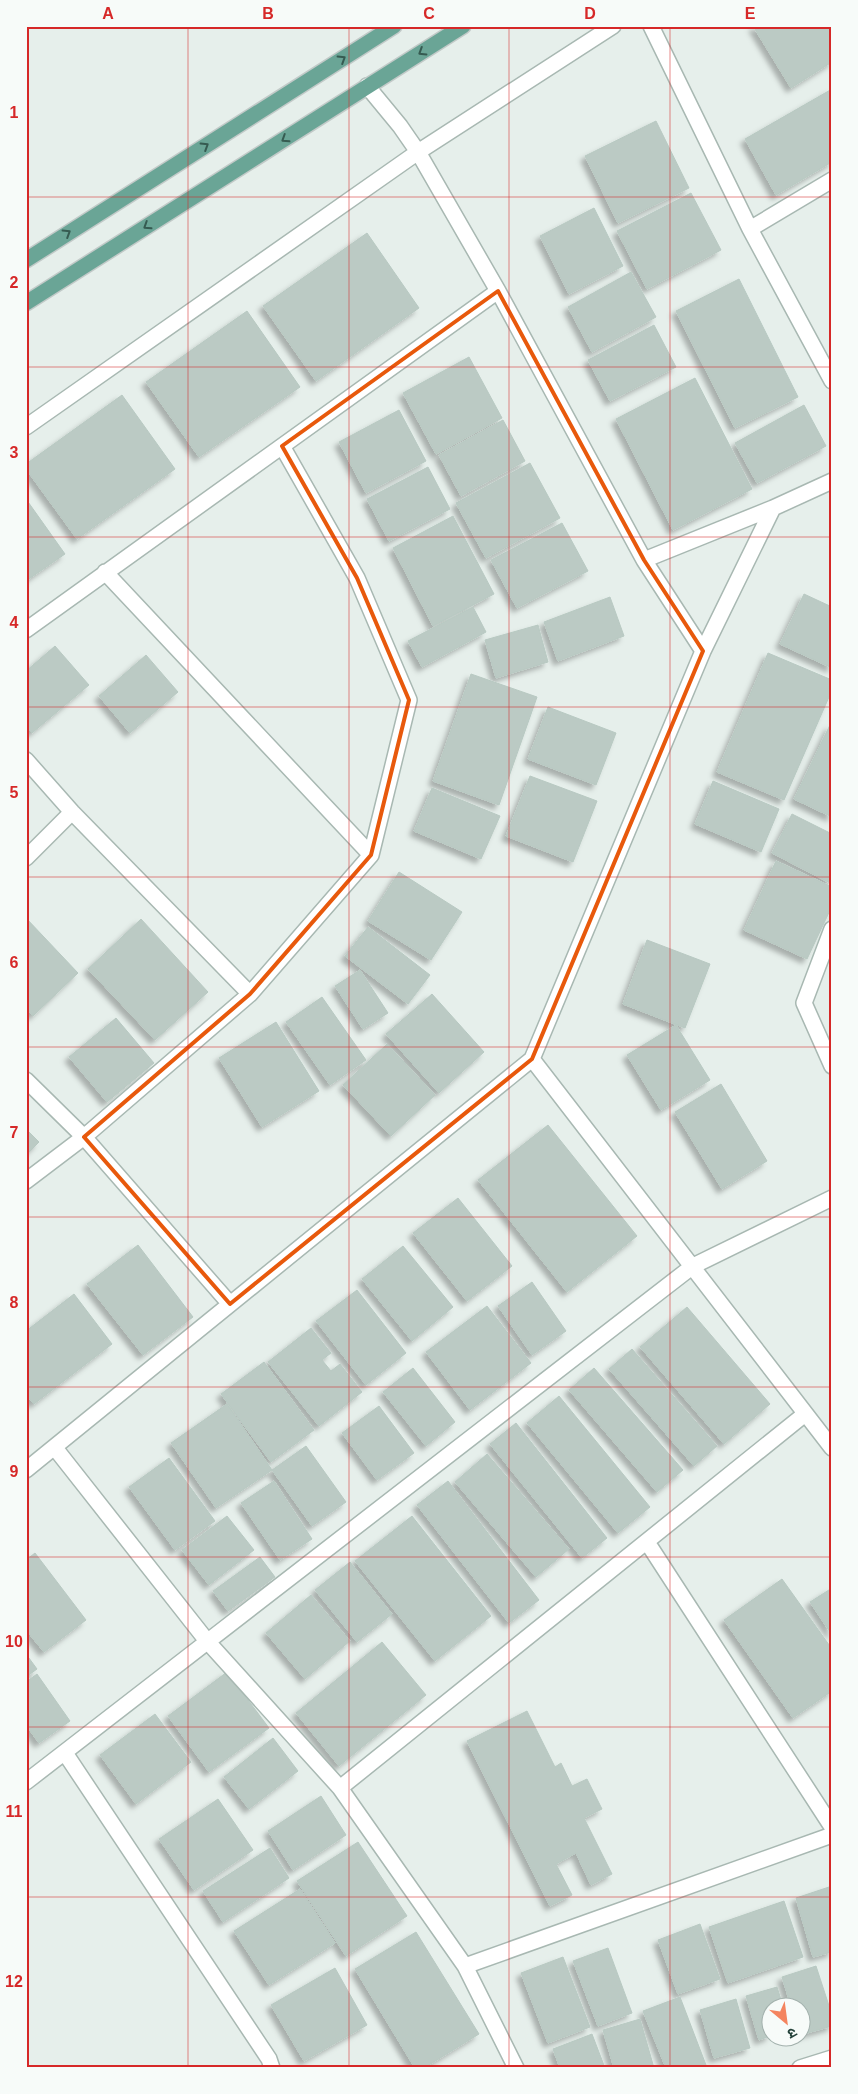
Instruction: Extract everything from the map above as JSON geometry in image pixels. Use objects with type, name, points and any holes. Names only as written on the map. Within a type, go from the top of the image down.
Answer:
[{"type":"main road","points":[[26,260],[394,26]]},
{"type":"main road","points":[[26,303],[463,26]]},
{"type":"street","points":[[26,427],[418,152],[613,26]]},
{"type":"street","points":[[650,26],[750,229],[832,382]]},
{"type":"street","points":[[367,86],[400,126],[418,152],[498,291],[644,560],[703,651]]},
{"type":"street","points":[[750,229],[832,180]]},
{"type":"street","points":[[26,630],[498,291]]},
{"type":"street","points":[[26,1181],[84,1137],[250,994],[371,855],[409,700],[357,578],[282,446]]},
{"type":"street","points":[[644,560],[773,508],[832,481]]},
{"type":"street","points":[[26,1470],[532,1059],[703,651],[773,508]]},
{"type":"street","points":[[105,572],[371,855]]},
{"type":"street","points":[[26,760],[72,812],[250,994]]},
{"type":"street","points":[[26,858],[72,812]]},
{"type":"street","points":[[832,928],[804,1003],[832,1066]]},
{"type":"street","points":[[532,1059],[832,1448]]},
{"type":"street","points":[[26,1080],[84,1137],[230,1304]]},
{"type":"street","points":[[26,1782],[65,1754],[207,1641],[693,1266],[832,1198]]},
{"type":"street","points":[[340,1788],[805,1414]]},
{"type":"street","points":[[54,1448],[207,1641],[340,1788],[465,1966],[516,2068]]},
{"type":"street","points":[[647,1542],[832,1827]]},
{"type":"street","points":[[65,1754],[269,2059],[272,2068]]},
{"type":"street","points":[[465,1966],[832,1836]]},
{"type":"street","points":[[800,2068],[832,2058]]},
{"type":"highlighted area","points":[[498,291],[644,560],[703,651],[532,1059],[230,1304],[84,1137],[250,994],[371,855],[409,700],[357,578],[282,446]]},
{"type":"building","points":[[753,26],[832,26],[832,62],[791,88]]},
{"type":"building","points":[[832,89],[832,162],[776,195],[745,139]]},
{"type":"building","points":[[656,121],[689,188],[618,223],[585,156]]},
{"type":"building","points":[[691,193],[721,250],[647,289],[617,231]]},
{"type":"building","points":[[594,208],[623,266],[569,294],[540,236]]},
{"type":"building","points":[[367,233],[419,308],[316,381],[263,306]]},
{"type":"building","points":[[631,272],[656,317],[592,352],[568,307]]},
{"type":"building","points":[[739,279],[798,397],[735,428],[676,311]]},
{"type":"building","points":[[247,311],[300,387],[199,457],[146,382]]},
{"type":"building","points":[[654,325],[676,367],[610,401],[588,360]]},
{"type":"building","points":[[469,357],[502,418],[436,454],[403,393]]},
{"type":"building","points":[[695,378],[752,489],[673,530],[616,419]]},
{"type":"building","points":[[122,395],[175,469],[77,539],[26,469],[26,464]]},
{"type":"building","points":[[804,405],[826,446],[757,483],[735,443]]},
{"type":"building","points":[[399,410],[426,461],[366,493],[339,442]]},
{"type":"building","points":[[503,420],[525,461],[461,496],[439,455]]},
{"type":"building","points":[[530,463],[560,518],[486,558],[456,503]]},
{"type":"building","points":[[428,467],[450,509],[389,541],[367,499]]},
{"type":"building","points":[[26,499],[65,554],[26,581]]},
{"type":"building","points":[[453,516],[494,594],[433,626],[393,548]]},
{"type":"building","points":[[562,523],[588,571],[517,608],[491,560]]},
{"type":"building","points":[[804,594],[832,607],[832,668],[780,644]]},
{"type":"building","points":[[610,597],[624,636],[558,661],[544,622]]},
{"type":"building","points":[[473,607],[486,632],[422,667],[408,641]]},
{"type":"building","points":[[538,625],[548,662],[496,678],[485,640]]},
{"type":"building","points":[[55,646],[89,685],[32,733],[26,727],[26,671]]},
{"type":"building","points":[[768,653],[832,680],[832,690],[784,800],[717,772]]},
{"type":"building","points":[[146,655],[178,692],[130,733],[99,696]]},
{"type":"building","points":[[471,674],[537,697],[499,805],[433,781]]},
{"type":"building","points":[[548,707],[616,733],[596,785],[528,759]]},
{"type":"building","points":[[830,725],[832,726],[832,817],[794,799]]},
{"type":"building","points":[[530,776],[597,801],[573,862],[506,836]]},
{"type":"building","points":[[713,781],[779,809],[761,852],[695,824]]},
{"type":"building","points":[[432,788],[500,816],[481,859],[414,831]]},
{"type":"building","points":[[792,814],[832,834],[832,884],[772,853]]},
{"type":"building","points":[[776,861],[832,887],[832,906],[807,959],[744,930]]},
{"type":"building","points":[[399,872],[462,912],[431,960],[368,921]]},
{"type":"building","points":[[26,918],[78,973],[33,1016],[26,1008]]},
{"type":"building","points":[[141,919],[208,992],[155,1040],[88,969]]},
{"type":"building","points":[[368,927],[430,975],[408,1004],[345,956]]},
{"type":"building","points":[[647,940],[710,964],[685,1028],[623,1004]]},
{"type":"building","points":[[360,970],[388,1013],[363,1029],[335,986]]},
{"type":"building","points":[[432,994],[484,1052],[439,1093],[386,1034]]},
{"type":"building","points":[[322,997],[366,1060],[330,1085],[286,1022]]},
{"type":"building","points":[[116,1018],[154,1063],[107,1102],[69,1057]]},
{"type":"building","points":[[276,1022],[319,1091],[262,1127],[219,1058]]},
{"type":"building","points":[[676,1025],[710,1080],[661,1110],[627,1055]]},
{"type":"building","points":[[387,1044],[435,1095],[391,1136],[343,1085]]},
{"type":"building","points":[[721,1084],[767,1161],[722,1189],[675,1112]]},
{"type":"building","points":[[548,1125],[637,1236],[567,1292],[478,1180]]},
{"type":"building","points":[[26,1129],[39,1142],[26,1155]]},
{"type":"building","points":[[458,1198],[512,1266],[467,1301],[413,1233]]},
{"type":"building","points":[[138,1245],[193,1317],[143,1355],[87,1284]]},
{"type":"building","points":[[403,1246],[453,1307],[412,1341],[362,1279]]},
{"type":"building","points":[[532,1282],[566,1331],[532,1355],[498,1306]]},
{"type":"building","points":[[357,1290],[406,1353],[366,1385],[316,1321]]},
{"type":"building","points":[[74,1294],[112,1344],[34,1404],[26,1395],[26,1331]]},
{"type":"building","points":[[487,1306],[531,1363],[470,1410],[426,1352]]},
{"type":"building","points":[[687,1307],[770,1404],[724,1444],[640,1347]]},
{"type":"building","points":[[311,1328],[331,1353],[322,1360],[331,1371],[340,1364],[362,1392],[319,1426],[268,1362]]},
{"type":"building","points":[[632,1349],[717,1446],[694,1466],[609,1369]]},
{"type":"building","points":[[264,1362],[314,1430],[271,1462],[221,1394]]},
{"type":"building","points":[[413,1368],[455,1422],[426,1446],[383,1392]]},
{"type":"building","points":[[594,1368],[683,1470],[657,1492],[569,1390]]},
{"type":"building","points":[[559,1396],[650,1507],[618,1533],[527,1423]]},
{"type":"building","points":[[227,1404],[272,1470],[216,1508],[171,1443]]},
{"type":"building","points":[[379,1406],[414,1453],[377,1480],[342,1433]]},
{"type":"building","points":[[516,1423],[607,1538],[582,1558],[490,1444]]},
{"type":"building","points":[[306,1446],[346,1502],[312,1526],[272,1470]]},
{"type":"building","points":[[487,1454],[569,1549],[536,1577],[455,1482]]},
{"type":"building","points":[[169,1458],[215,1521],[175,1550],[129,1487]]},
{"type":"building","points":[[274,1481],[312,1539],[280,1560],[241,1503]]},
{"type":"building","points":[[448,1481],[539,1600],[509,1623],[417,1505]]},
{"type":"building","points":[[227,1516],[254,1550],[209,1585],[182,1550]]},
{"type":"building","points":[[412,1516],[491,1616],[435,1661],[355,1561]]},
{"type":"building","points":[[35,1553],[86,1620],[44,1652],[26,1630],[26,1560]]},
{"type":"building","points":[[260,1557],[275,1577],[228,1611],[213,1591]]},
{"type":"building","points":[[350,1562],[392,1614],[357,1642],[315,1590]]},
{"type":"building","points":[[782,1579],[832,1649],[832,1691],[793,1718],[724,1620]]},
{"type":"building","points":[[832,1588],[832,1635],[810,1602]]},
{"type":"building","points":[[311,1595],[350,1641],[305,1679],[266,1633]]},
{"type":"building","points":[[382,1642],[426,1695],[339,1766],[296,1713]]},
{"type":"building","points":[[26,1654],[37,1669],[26,1677]]},
{"type":"building","points":[[227,1672],[269,1728],[209,1772],[168,1716]]},
{"type":"building","points":[[37,1674],[70,1721],[39,1743],[26,1725],[26,1682]]},
{"type":"building","points":[[527,1711],[555,1767],[561,1763],[572,1786],[587,1779],[602,1809],[584,1818],[612,1874],[591,1885],[576,1853],[556,1864],[572,1895],[550,1906],[467,1741]]},
{"type":"building","points":[[155,1714],[191,1762],[136,1804],[100,1755]]},
{"type":"building","points":[[273,1738],[298,1771],[249,1809],[224,1777]]},
{"type":"building","points":[[321,1796],[346,1835],[293,1870],[268,1831]]},
{"type":"building","points":[[218,1799],[253,1850],[194,1890],[159,1839]]},
{"type":"building","points":[[358,1842],[407,1916],[346,1956],[297,1881]]},
{"type":"building","points":[[270,1848],[289,1878],[223,1922],[203,1891]]},
{"type":"building","points":[[829,1887],[832,1896],[832,1952],[813,1957],[796,1898]]},
{"type":"building","points":[[300,1889],[335,1943],[269,1985],[234,1931]]},
{"type":"building","points":[[784,1901],[803,1957],[728,1983],[709,1927]]},
{"type":"building","points":[[700,1924],[720,1979],[678,1994],[658,1940]]},
{"type":"building","points":[[416,1932],[479,2034],[424,2068],[415,2068],[355,1969]]},
{"type":"building","points":[[608,1948],[632,2013],[598,2026],[573,1961]]},
{"type":"building","points":[[563,1957],[590,2027],[548,2043],[521,1973]]},
{"type":"building","points":[[816,1966],[832,2015],[832,2026],[810,2032],[810,1996],[788,1996],[782,1977]]},
{"type":"building","points":[[335,1968],[367,2025],[304,2061],[271,2005]]},
{"type":"building","points":[[777,1987],[780,1996],[760,1996],[759,2040],[746,1996]]},
{"type":"building","points":[[680,1997],[706,2065],[700,2068],[666,2068],[643,2011]]},
{"type":"building","points":[[736,1999],[750,2048],[714,2058],[700,2010]]},
{"type":"building","points":[[640,2019],[654,2068],[614,2068],[603,2030]]},
{"type":"building","points":[[592,2034],[605,2068],[560,2068],[553,2049]]}]
